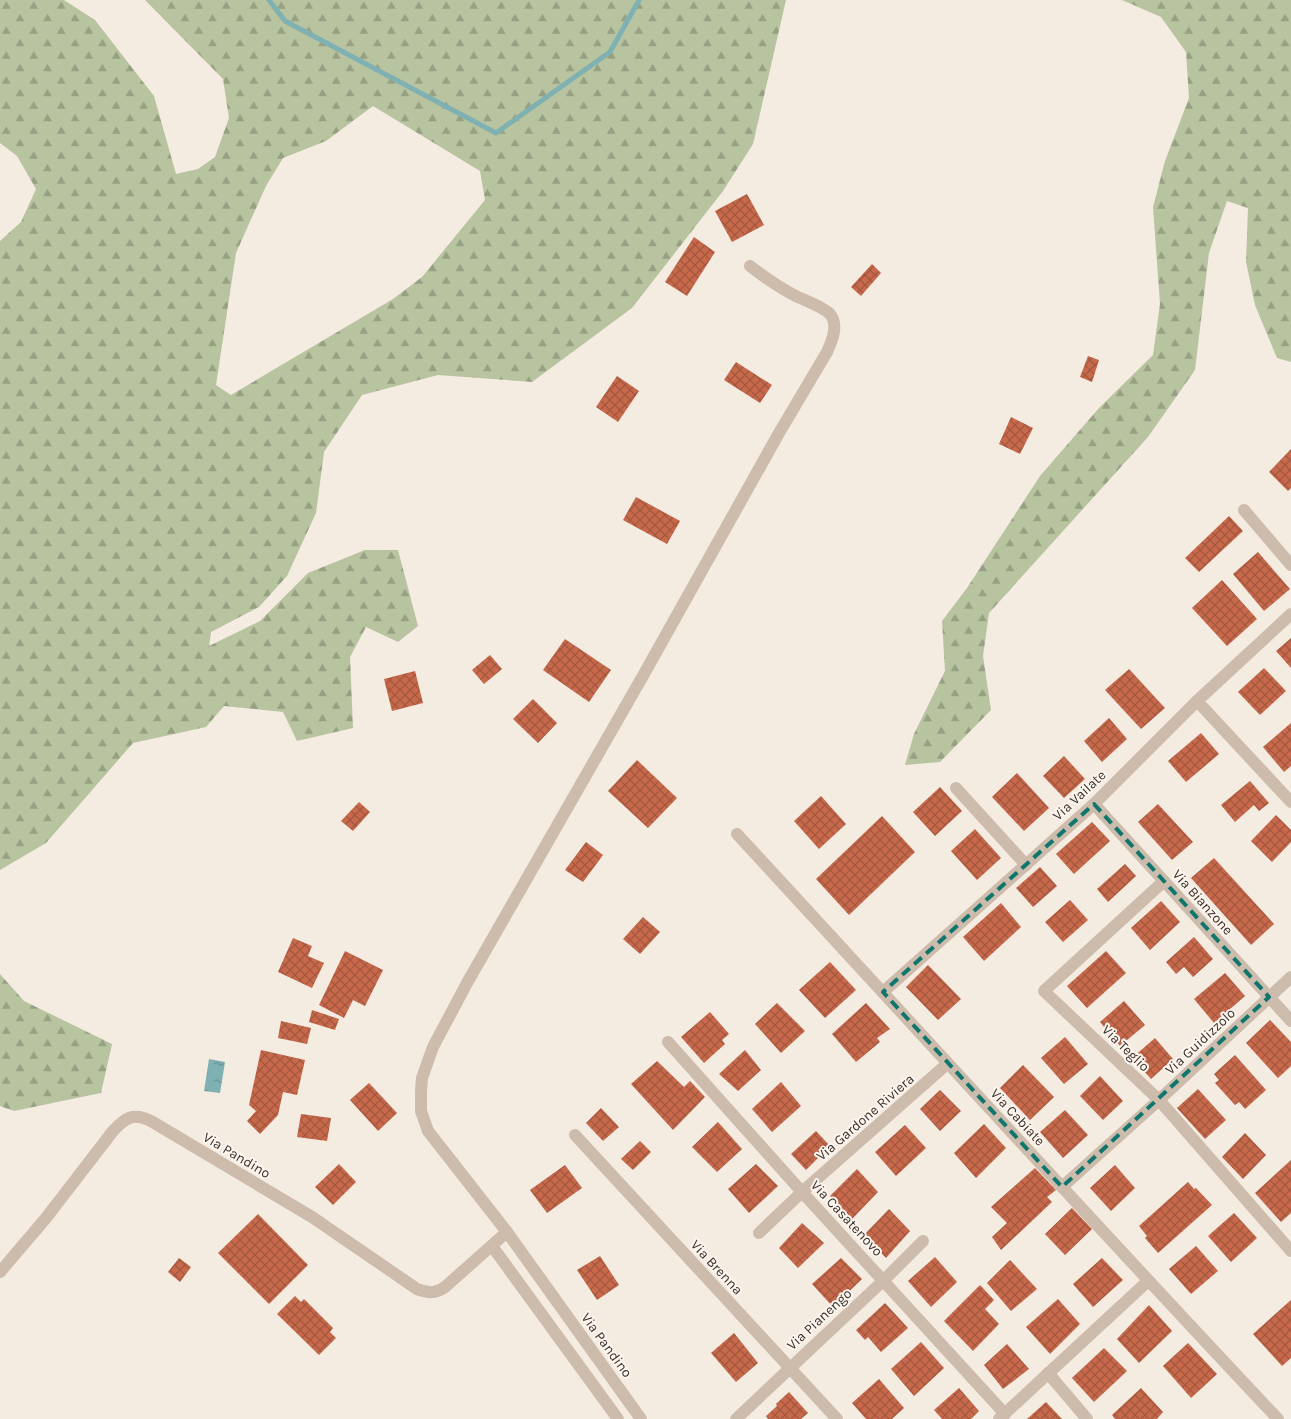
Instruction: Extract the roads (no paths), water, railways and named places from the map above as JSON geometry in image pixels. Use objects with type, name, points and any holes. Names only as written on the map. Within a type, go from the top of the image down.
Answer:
[{"type":"street","points":[[507,1232],[428,1131],[421,1111],[422,1078],[433,1046],[467,983],[779,433],[827,352],[832,340],[834,332],[830,314],[775,284],[750,266]]},
{"type":"street","points":[[1244,510],[1291,565]]},
{"type":"street","name":"Via Vailate","points":[[883,992],[1094,804],[1197,701],[1291,614]]},
{"type":"street","points":[[1197,701],[1291,802]]},
{"type":"street","points":[[956,788],[1026,864]]},
{"type":"street","name":"Via Bianzone","points":[[1094,804],[1291,1021]]},
{"type":"street","name":"Via Cabiate","points":[[737,834],[947,1064],[1278,1419]]},
{"type":"street","name":"Via Teglio","points":[[1164,881],[1044,991],[1159,1100],[1291,1251]]},
{"type":"street","name":"Via Guidizzolo","points":[[1062,1187],[1291,977]]},
{"type":"street","name":"Via Casatenovo","points":[[668,1042],[802,1192],[884,1280],[1002,1416],[1148,1281]]},
{"type":"street","name":"Via Gardone Riviera","points":[[759,1234],[802,1192],[947,1064]]},
{"type":"street","name":"Via Pandino","points":[[0,1272],[46,1218],[113,1131],[126,1119],[136,1116],[146,1118],[312,1217],[417,1289],[434,1293],[442,1290],[507,1232],[641,1419]]},
{"type":"street","name":"Via Brenna","points":[[575,1135],[837,1419]]},
{"type":"street","name":"Via Pianengo","points":[[736,1419],[923,1241]]},
{"type":"street","points":[[492,1246],[618,1419]]},
{"type":"street","points":[[1048,1373],[1087,1419]]},
{"type":"water","points":[[209,1059],[225,1062],[220,1093],[204,1091]]},
{"type":"waterway","points":[[269,0],[285,21],[496,133],[610,52],[639,0]]}]
